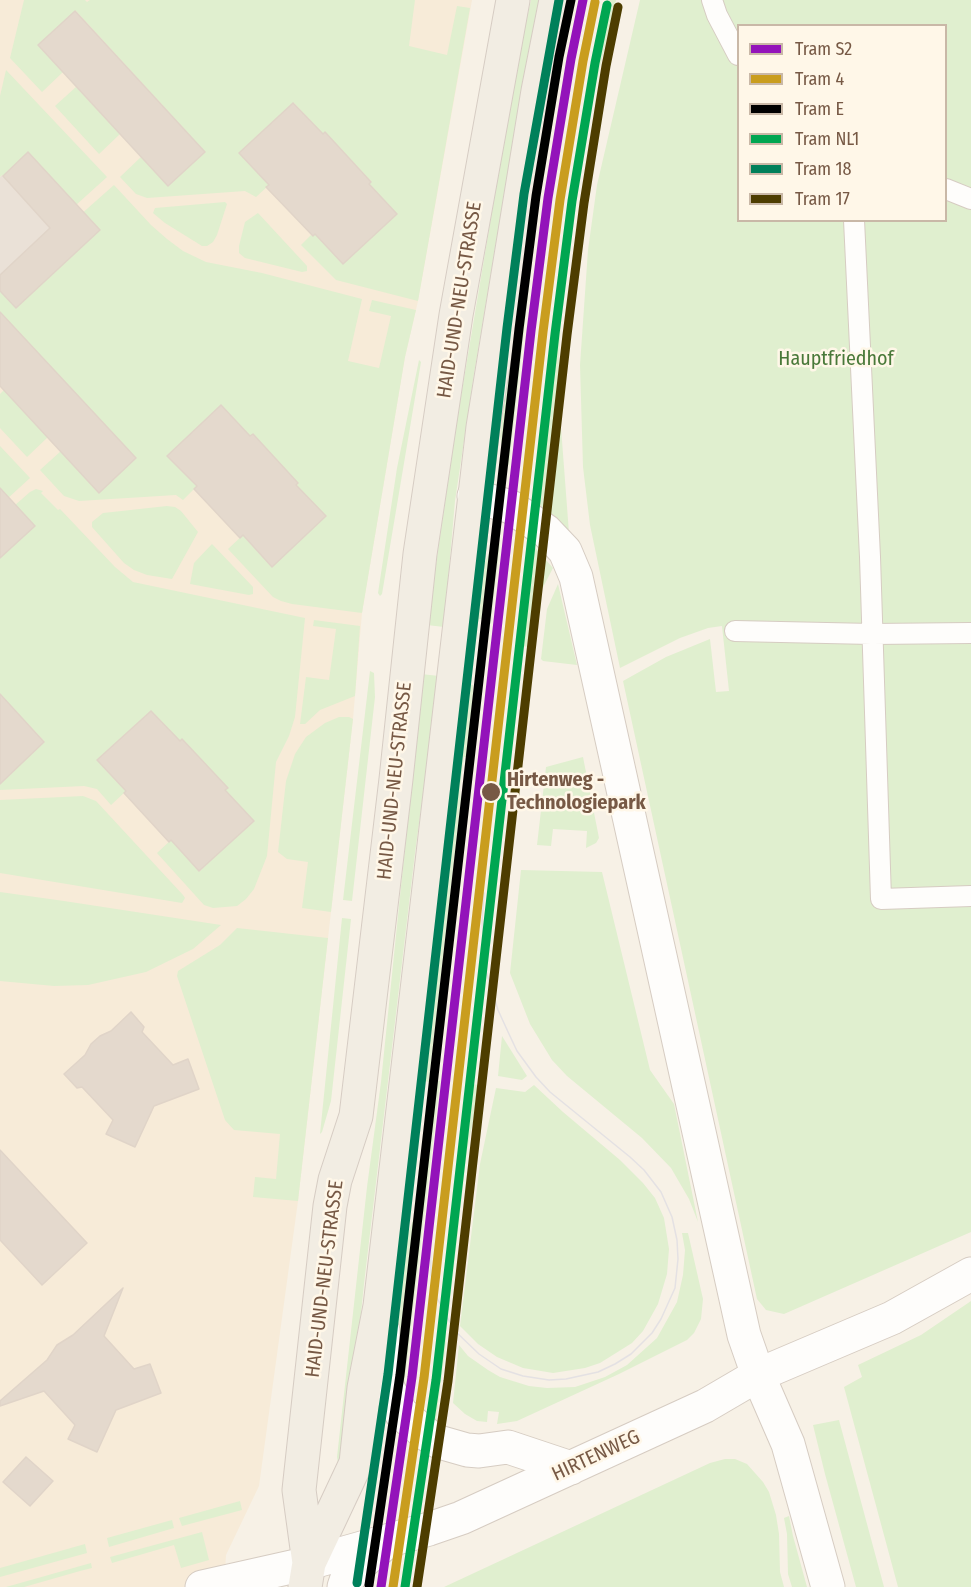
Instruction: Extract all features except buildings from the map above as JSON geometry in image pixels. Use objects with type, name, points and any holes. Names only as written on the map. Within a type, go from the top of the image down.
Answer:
[{"type":"main road","name":"HAID-UND-NEU-STRASSE","points":[[307,1575],[300,1490],[330,1206],[335,1180],[356,1116],[420,554],[456,315],[513,0]]},
{"type":"main road","points":[[307,1575],[356,1463],[364,1388],[380,1306],[474,496],[500,319],[538,91],[556,0]]},
{"type":"street","points":[[474,496],[511,507],[546,531],[565,551],[576,577],[744,1335],[758,1375],[788,1444],[828,1587]]},
{"type":"street","name":"HIRTENWEG","points":[[202,1587],[307,1575],[388,1540],[461,1518],[705,1406],[758,1375],[892,1318],[971,1274]]},
{"type":"street","points":[[380,1306],[383,1330],[382,1371],[401,1413],[433,1439],[454,1446],[479,1450],[508,1447],[571,1468]]},
{"type":"street","points":[[344,1587],[360,1564],[388,1540]]},
{"type":"lane","points":[[712,0],[717,15],[737,53]]},
{"type":"lane","points":[[947,190],[971,199]]},
{"type":"lane","points":[[854,222],[881,899],[971,896]]},
{"type":"lane","points":[[735,631],[872,634],[971,633]]},
{"type":"shaded area","points":[[0,0],[472,0],[418,301],[405,357],[362,613],[353,719],[298,1201],[259,1486],[226,1555],[224,1587],[0,1587]]},
{"type":"shaded area","points":[[2,175],[98,228],[0,286],[0,177]]},
{"type":"green space","points":[[24,0],[85,0],[87,2],[90,0],[415,0],[409,46],[447,55],[457,6],[470,8],[418,301],[336,280],[301,245],[315,234],[343,264],[397,214],[369,184],[371,181],[294,103],[269,185],[256,197],[245,191],[147,198],[136,194],[120,177],[141,157],[151,167],[188,133],[76,11],[38,45],[63,72],[42,92],[10,58]]},
{"type":"green space","points":[[531,0],[540,0],[519,105],[474,374],[455,501],[444,627],[427,625],[458,414],[518,57]]},
{"type":"green space","points":[[609,0],[616,0],[591,105],[563,282],[559,401],[569,533],[534,504],[567,229],[595,59]]},
{"type":"green space","name":"Hauptfriedhof","points":[[640,0],[971,0],[971,1232],[784,1314],[766,1310],[757,1299],[623,681],[666,657],[710,639],[716,692],[729,691],[722,626],[708,628],[680,638],[620,668],[590,525],[583,467],[580,365],[588,250],[597,185]]},
{"type":"green space","points":[[6,70],[107,177],[76,205],[29,155],[5,178],[2,175],[0,177],[0,96]]},
{"type":"green space","points":[[76,87],[120,134],[99,154],[55,106]]},
{"type":"green space","points":[[114,185],[167,239],[183,251],[206,262],[262,273],[362,299],[348,361],[379,368],[391,316],[369,311],[372,300],[416,310],[405,357],[362,613],[281,601],[273,597],[228,549],[243,535],[272,566],[298,483],[253,435],[168,455],[197,486],[183,500],[176,495],[79,501],[64,496],[40,470],[61,451],[98,454],[116,437],[3,315],[0,318],[0,286]]},
{"type":"green space","points":[[225,202],[227,204],[217,235],[207,246],[202,246],[153,213],[155,208]]},
{"type":"green space","points":[[258,213],[307,266],[307,271],[302,272],[245,258],[239,253],[245,222]]},
{"type":"green space","points":[[526,259],[532,260],[509,466],[504,457],[500,436]]},
{"type":"green space","points":[[419,360],[421,362],[380,596],[378,593],[397,468]]},
{"type":"green space","points":[[4,390],[48,437],[27,457],[0,428],[0,394]]},
{"type":"green space","points":[[0,446],[30,478],[7,499],[0,491]]},
{"type":"green space","points":[[36,489],[43,491],[41,493],[133,582],[305,618],[295,717],[289,736],[276,762],[267,856],[254,889],[237,906],[213,908],[204,905],[157,853],[171,840],[200,871],[253,821],[225,790],[227,788],[182,739],[180,741],[151,711],[97,760],[126,791],[111,805],[97,789],[84,786],[0,790],[0,769],[8,777],[44,741],[0,694],[0,554],[14,506]]},
{"type":"green space","points":[[167,506],[181,511],[198,532],[172,579],[147,575],[134,570],[124,563],[92,527],[92,522],[103,513]]},
{"type":"green space","points":[[530,542],[553,568],[538,597],[531,647],[518,646]]},
{"type":"green space","points":[[500,543],[491,624],[486,624],[485,619],[479,619],[478,623],[475,623],[482,569],[489,553]]},
{"type":"green space","points":[[212,544],[253,587],[253,594],[190,584],[194,563]]},
{"type":"green space","points":[[558,584],[577,665],[541,659],[547,609]]},
{"type":"green space","points":[[314,620],[360,626],[355,696],[320,710],[305,724],[300,724],[306,677],[329,680],[336,629],[313,626]]},
{"type":"green space","points":[[370,671],[374,673],[375,697],[352,901],[343,900]]},
{"type":"green space","points":[[421,674],[439,676],[415,853],[364,1284],[346,1460],[338,1463],[367,1187],[381,1082]]},
{"type":"green space","points":[[469,684],[473,685],[473,692],[467,757],[464,757],[460,788],[461,799],[429,1079],[440,1081],[404,1387],[396,1362],[395,1340],[403,1256],[407,1236],[423,1194],[435,1083],[424,1081],[424,1079]]},
{"type":"green space","points":[[339,717],[353,719],[331,912],[302,908],[308,862],[287,859],[278,852],[286,781],[295,754],[306,737],[325,723]]},
{"type":"green space","points":[[583,757],[599,838],[596,843],[586,848],[587,831],[553,829],[551,846],[537,845],[546,767]]},
{"type":"green space","points":[[83,796],[96,801],[183,895],[185,898],[182,903],[0,873],[0,800]]},
{"type":"green space","points":[[521,870],[602,872],[650,1070],[674,1104],[698,1222],[689,1199],[671,1168],[642,1138],[567,1076],[552,1060],[530,1024],[510,973]]},
{"type":"green space","points":[[0,892],[221,925],[193,949],[146,972],[88,985],[54,986],[0,981]]},
{"type":"green space","points":[[342,918],[351,919],[331,1101],[320,1134]]},
{"type":"green space","points":[[237,928],[328,938],[298,1201],[253,1197],[255,1177],[276,1179],[280,1134],[234,1130],[225,1120],[177,976],[178,971],[220,945]]},
{"type":"green space","points":[[502,1036],[527,1076],[522,1080],[498,1076]]},
{"type":"green space","points":[[468,1084],[481,1085],[467,1150],[449,1311],[444,1303]]},
{"type":"green space","points":[[534,1085],[643,1183],[655,1198],[664,1218],[669,1249],[667,1274],[658,1304],[643,1331],[632,1343],[600,1363],[553,1373],[523,1368],[497,1357],[478,1344],[460,1326],[480,1164],[496,1088],[525,1092]]},
{"type":"green space","points":[[682,1233],[688,1233],[703,1299],[701,1319],[694,1333],[687,1340],[517,1421],[497,1424],[499,1412],[488,1411],[487,1422],[477,1421],[453,1403],[459,1345],[468,1356],[488,1370],[500,1377],[529,1386],[575,1387],[605,1377],[627,1365],[657,1338],[677,1302],[683,1275],[685,1250]]},
{"type":"green space","points":[[971,1301],[971,1587],[898,1587],[844,1387],[862,1377],[858,1365],[921,1335]]},
{"type":"green space","points":[[443,1321],[446,1324],[446,1344],[436,1421],[430,1417]]},
{"type":"green space","points":[[839,1420],[884,1587],[856,1587],[825,1474],[813,1425]]},
{"type":"green space","points":[[735,1459],[747,1464],[769,1492],[779,1534],[780,1572],[784,1587],[444,1587],[710,1463]]},
{"type":"green space","points":[[240,1501],[242,1510],[182,1526],[179,1518]]},
{"type":"green space","points":[[789,1516],[807,1587],[792,1587],[788,1574],[787,1534],[784,1518]]},
{"type":"green space","points":[[172,1520],[174,1528],[109,1547],[107,1538]]},
{"type":"green space","points":[[202,1532],[209,1560],[181,1568],[174,1545],[112,1563],[110,1557]]},
{"type":"green space","points":[[85,1544],[87,1553],[0,1577],[0,1568]]},
{"type":"green space","points":[[91,1563],[92,1568],[24,1587],[6,1587]]},
{"type":"tram line","name":"18","points":[[357,1583],[388,1374],[524,194],[559,0]]},
{"type":"tram line","name":"E","points":[[369,1585],[400,1375],[519,329],[536,196],[571,0]]},
{"type":"tram line","name":"S2","points":[[381,1587],[412,1377],[531,331],[548,198],[583,0]]},
{"type":"tram line","name":"4","points":[[393,1587],[424,1378],[543,332],[560,200],[595,2]]},
{"type":"tram line","name":"NL1","points":[[405,1587],[436,1380],[555,334],[572,201],[607,5]]},
{"type":"tram line","name":"17","points":[[417,1587],[448,1381],[567,335],[584,203],[618,7]]},
{"type":"tram line","points":[[430,1216],[431,1275],[437,1298],[454,1330],[479,1354],[501,1369],[523,1376],[549,1380],[566,1379],[598,1372],[615,1364],[631,1354],[652,1333],[675,1288],[677,1240],[672,1217],[661,1192],[644,1170],[630,1157],[550,1092],[517,1051],[498,1010],[486,971],[482,922],[484,893]]},
{"type":"place","name":"Hirtenweg - Technologiepark","points":[[491,792]]}]
